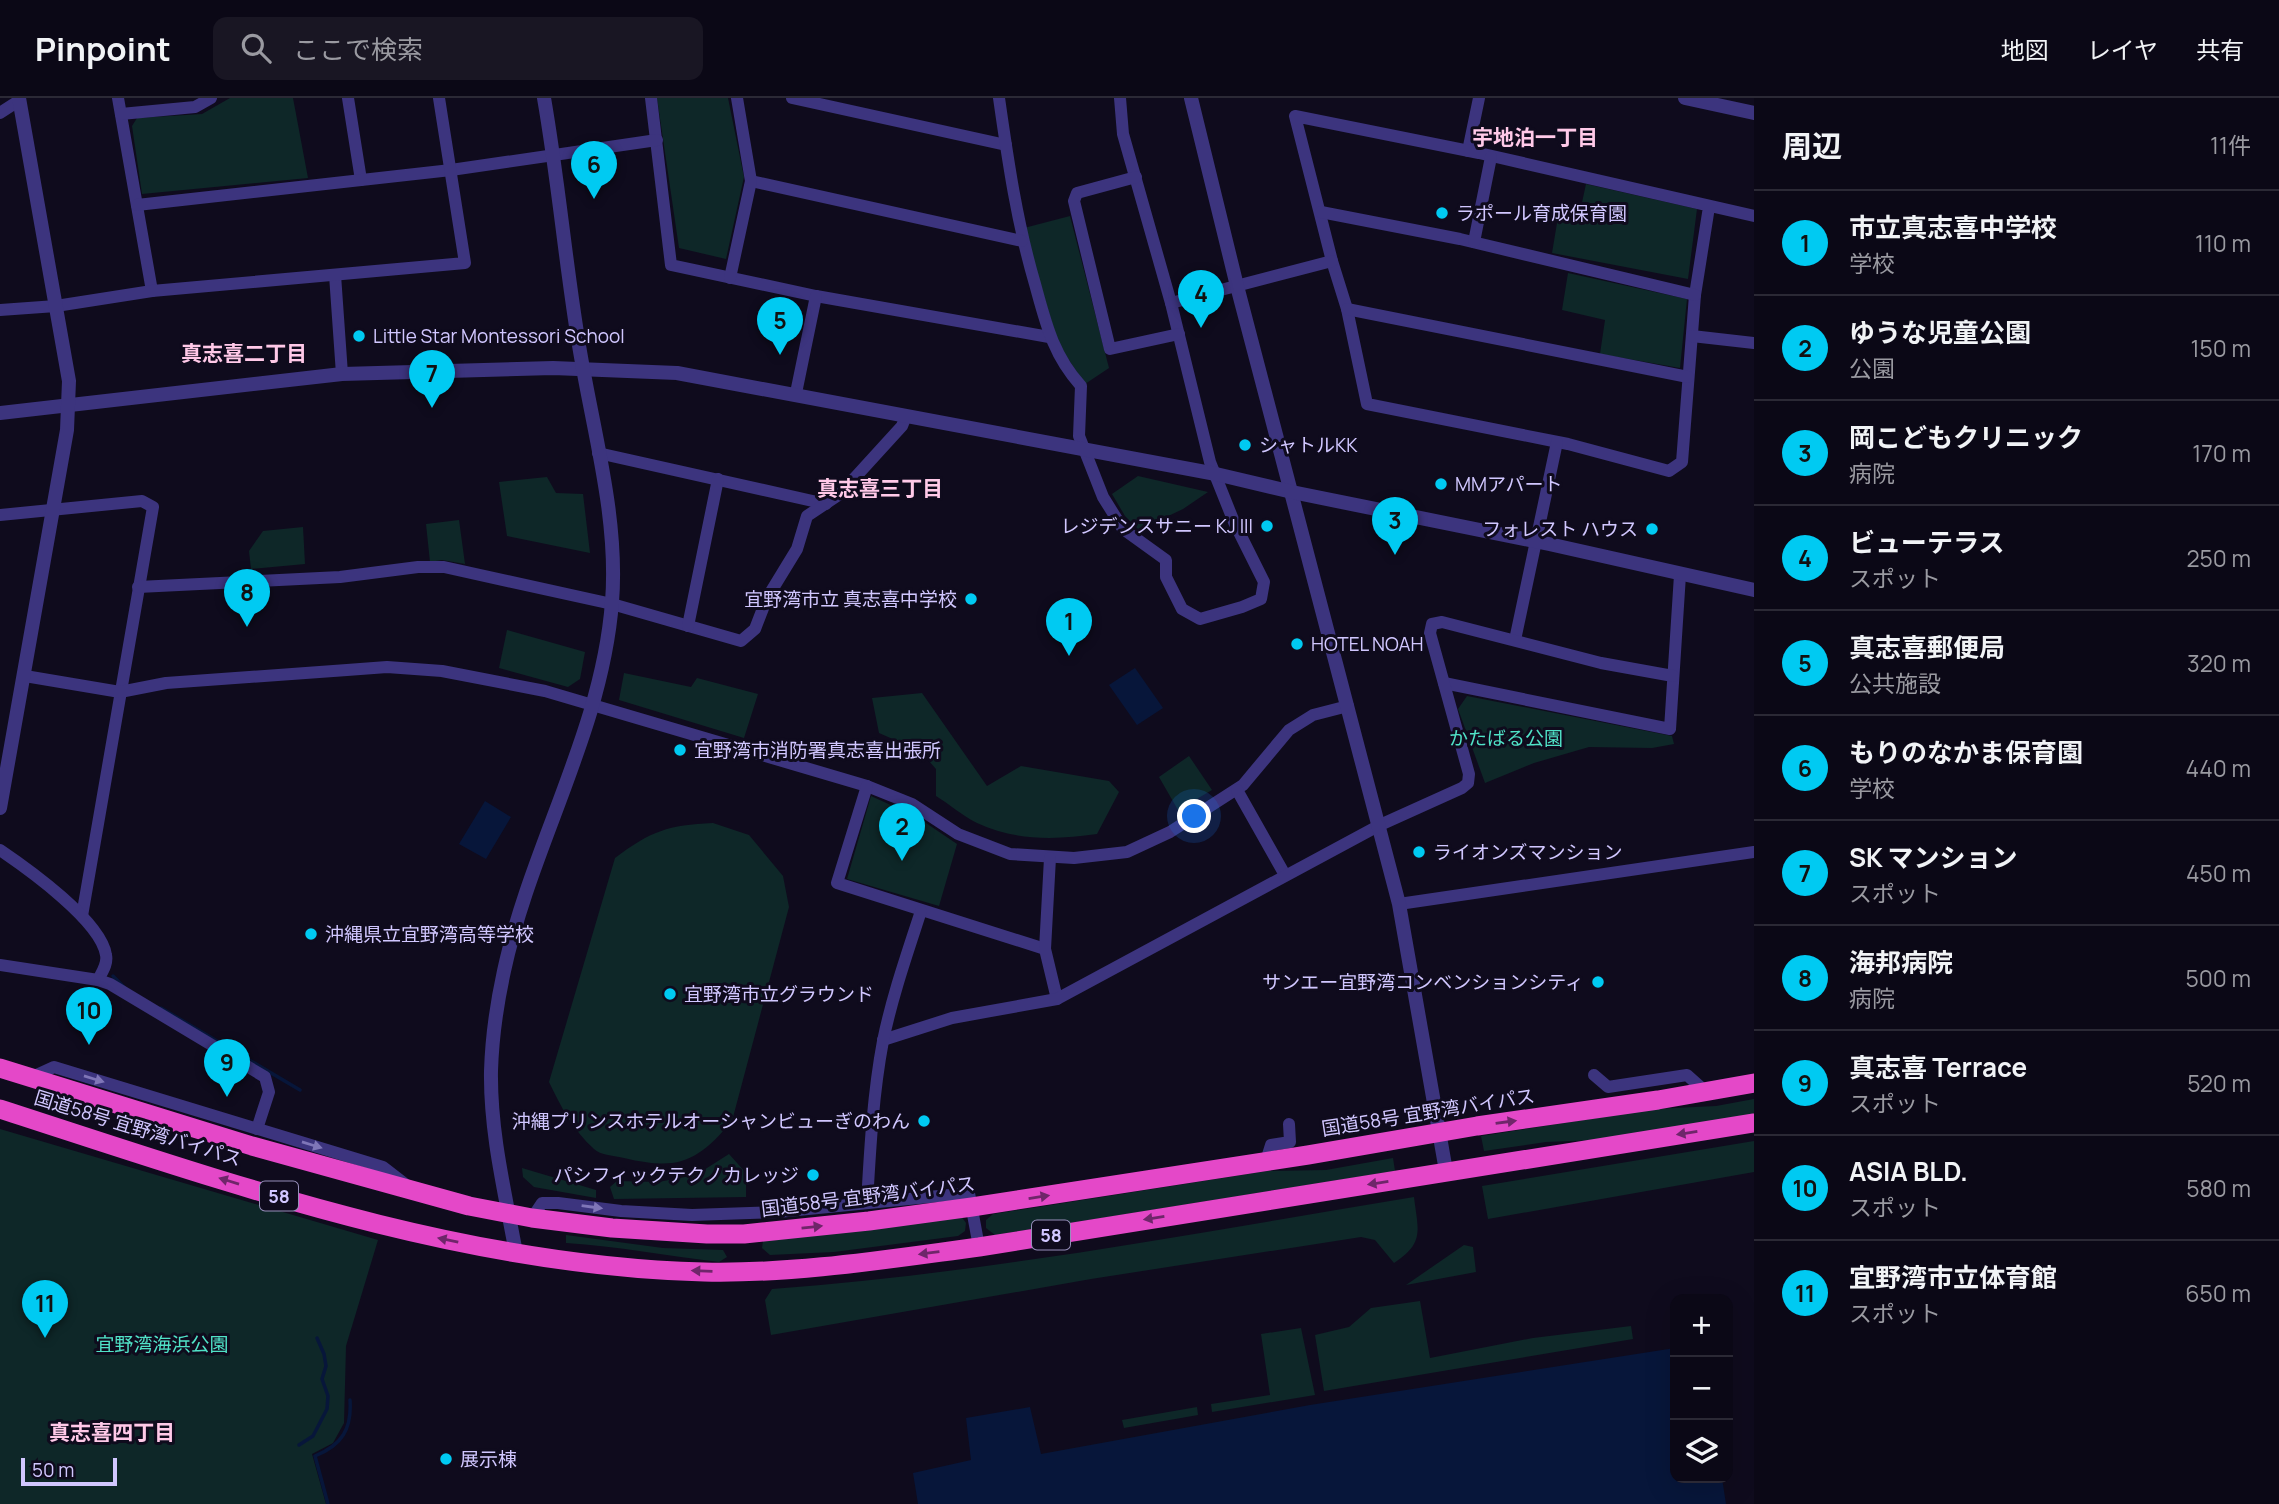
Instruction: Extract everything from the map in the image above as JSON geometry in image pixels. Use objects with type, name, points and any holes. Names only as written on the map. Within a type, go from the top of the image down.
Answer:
[{"type":"highway","name":"国道58号 宜野湾バイパス","points":[[0,1068],[252,1146],[415,1192],[509,1214],[657,1232],[744,1234],[972,1207],[1754,1083]]},
{"type":"highway","name":"国道58号 宜野湾バイパス","points":[[0,1109],[162,1161],[401,1231],[516,1252],[655,1269],[748,1272],[978,1247],[1754,1123]]},
{"type":"street","points":[[118,98],[152,291]]},
{"type":"street","points":[[121,114],[195,107],[211,98]]},
{"type":"street","points":[[348,98],[361,180]]},
{"type":"street","points":[[0,310],[56,306],[152,291],[465,263],[439,98]]},
{"type":"street","points":[[516,1252],[494,1121],[491,1072],[494,1034],[504,970],[527,893],[594,705],[612,604],[612,533],[583,369],[544,98]]},
{"type":"street","points":[[651,98],[671,265],[816,296],[1049,337]]},
{"type":"street","points":[[730,278],[751,181],[737,98]]},
{"type":"street","points":[[792,98],[1006,145]]},
{"type":"street","points":[[999,98],[1022,241],[1049,337],[1066,369],[1081,386],[1079,436],[1082,447],[1103,497],[1123,529],[1166,560],[1166,577],[1182,609],[1200,619],[1261,599],[1264,582],[1234,522],[1210,463],[1171,303],[1124,134],[1120,98]]},
{"type":"street","points":[[1191,98],[1237,286],[1399,904],[1446,1171]]},
{"type":"street","points":[[1468,151],[1479,98]]},
{"type":"street","points":[[1685,98],[1754,113]]},
{"type":"street","points":[[0,113],[21,99],[69,381],[67,430],[0,808]]},
{"type":"street","points":[[1709,207],[1695,295],[1682,463],[1669,471],[1557,442],[1367,404],[1347,309],[1295,116],[1468,151],[1754,216]]},
{"type":"street","points":[[137,205],[451,170],[657,140]]},
{"type":"street","points":[[1474,243],[1491,157]]},
{"type":"street","points":[[1136,177],[1077,193],[1074,201],[1110,349],[1179,334]]},
{"type":"street","points":[[751,181],[1022,241]]},
{"type":"street","points":[[1321,212],[1474,243],[1695,295]]},
{"type":"street","points":[[1171,303],[1332,261]]},
{"type":"street","points":[[335,275],[342,374]]},
{"type":"street","points":[[796,393],[816,296]]},
{"type":"street","points":[[1347,309],[1688,377]]},
{"type":"street","points":[[1692,336],[1754,343]]},
{"type":"street","points":[[0,414],[342,374],[553,368],[677,373],[1082,447],[1536,541],[1754,590]]},
{"type":"street","points":[[138,587],[340,577],[418,567],[444,567],[612,604],[741,640],[754,629],[767,598],[797,549],[807,516],[840,494],[902,426],[906,416]]},
{"type":"street","points":[[1515,640],[1557,442]]},
{"type":"street","points":[[598,453],[826,504]]},
{"type":"street","points":[[688,626],[718,478]]},
{"type":"street","points":[[0,515],[142,501],[153,508],[82,916]]},
{"type":"street","points":[[1444,683],[1670,729],[1681,575]]},
{"type":"street","points":[[883,1040],[952,1018],[1057,999],[1380,825],[1462,788],[1468,783],[1469,774],[1430,634],[1432,624],[1442,622],[1590,660],[1673,676]]},
{"type":"street","points":[[25,676],[120,692],[166,683],[387,667],[452,673],[545,691],[867,786],[912,804],[958,834],[979,844],[1010,854],[1050,858],[1104,856],[1127,852],[1170,832],[1237,790],[1259,768],[1289,730],[1313,715],[1348,706]]},
{"type":"street","points":[[867,786],[837,884],[1045,949]]},
{"type":"street","points":[[1237,790],[1285,875]]},
{"type":"street","points":[[0,850],[82,916],[93,928],[106,955],[106,965],[98,980]]},
{"type":"street","points":[[1399,904],[1754,852]]},
{"type":"street","points":[[1050,858],[1045,949],[1057,999]]},
{"type":"street","points":[[867,1203],[875,1093],[883,1040],[921,911]]},
{"type":"street","points":[[0,965],[110,984],[265,1077],[269,1092],[257,1129]]},
{"type":"street","points":[[30,1078],[54,1067],[383,1167],[415,1192]]},
{"type":"street","points":[[1594,1075],[1608,1087],[1687,1075],[1706,1092]]},
{"type":"street","points":[[1266,1161],[1271,1145],[1290,1142],[1289,1124]]},
{"type":"street","points":[[532,1218],[542,1203],[621,1212],[778,1212],[969,1193],[978,1247]]},
{"type":"green space","points":[[230,98],[293,98],[308,178],[142,194],[132,126],[137,118],[202,114]]},
{"type":"green space","points":[[657,98],[728,98],[744,177],[726,259],[679,248]]},
{"type":"green space","points":[[1586,184],[1697,209],[1688,279],[1552,253],[1558,217],[1578,221]]},
{"type":"green space","points":[[1070,216],[1109,368],[1085,384],[1063,351],[1054,330],[1024,228]]},
{"type":"green space","points":[[1568,273],[1687,299],[1680,368],[1600,354],[1605,320],[1562,310]]},
{"type":"green space","points":[[1138,476],[1208,492],[1183,509],[1139,530],[1125,516],[1112,494]]},
{"type":"green space","points":[[547,477],[556,493],[583,494],[590,553],[507,536],[499,482]]},
{"type":"green space","points":[[459,520],[465,564],[442,560],[430,562],[426,524]]},
{"type":"green space","points":[[303,527],[305,564],[251,569],[249,551],[263,531]]},
{"type":"green space","points":[[507,630],[585,652],[580,679],[568,687],[499,668]]},
{"type":"green space","points":[[624,673],[691,687],[697,678],[758,694],[744,738],[619,700]]},
{"type":"green space","points":[[922,693],[987,786],[1021,766],[1109,781],[1119,792],[1097,834],[1036,838],[1006,833],[977,823],[936,796],[936,769],[920,751],[879,733],[872,698]]},
{"type":"green space","name":"かたばる公園","points":[[1467,696],[1672,736],[1674,744],[1652,748],[1589,747],[1534,763],[1485,783],[1458,709]]},
{"type":"green space","points":[[1189,756],[1212,790],[1178,810],[1159,777]]},
{"type":"green space","points":[[871,796],[917,817],[957,844],[939,906],[847,879]]},
{"type":"green space","name":"宜野湾市立グラウンド","points":[[713,823],[749,835],[783,876],[789,907],[732,1121],[708,1146],[685,1160],[673,1163],[643,1162],[604,1154],[594,1149],[574,1126],[549,1082],[615,858],[639,841],[661,831]]},
{"type":"green space","points":[[1754,1099],[1754,1115],[1597,1140],[1546,1142],[1484,1151],[1481,1136],[1654,1109],[1716,1106]]},
{"type":"green space","name":"宜野湾海浜公園","points":[[0,1129],[378,1240],[346,1346],[344,1423],[333,1443],[312,1454],[326,1504],[0,1504]]},
{"type":"green space","points":[[1754,1141],[1754,1172],[1488,1219],[1482,1186]]},
{"type":"green space","points":[[729,1154],[746,1173],[746,1197],[614,1199],[610,1187],[617,1181],[658,1182],[696,1175]]},
{"type":"green space","points":[[1393,1158],[1395,1171],[995,1235],[986,1228],[986,1220],[993,1214],[1267,1171],[1326,1170]]},
{"type":"green space","points":[[522,1168],[596,1190],[596,1198],[534,1187],[523,1177]]},
{"type":"green space","points":[[1414,1197],[1418,1227],[1415,1242],[1404,1256],[1394,1263],[1375,1240],[1361,1237],[1091,1279],[771,1335],[765,1300],[772,1289],[1014,1262]]},
{"type":"green space","points":[[961,1216],[966,1223],[965,1231],[958,1236],[834,1252],[770,1255],[762,1248],[763,1241]]},
{"type":"green space","points":[[566,1235],[663,1248],[723,1250],[727,1257],[719,1262],[566,1243]]},
{"type":"green space","points":[[1464,1245],[1473,1247],[1476,1272],[1406,1285]]},
{"type":"green space","points":[[1420,1301],[1430,1358],[1533,1338],[1631,1326],[1633,1339],[1324,1391],[1315,1335],[1349,1327],[1371,1308]]},
{"type":"green space","points":[[1301,1328],[1315,1395],[1212,1412],[1211,1404],[1270,1395],[1261,1334]]},
{"type":"green space","points":[[1197,1407],[1198,1415],[1124,1428],[1122,1420]]},
{"type":"water","points":[[1135,668],[1163,708],[1137,725],[1109,685]]},
{"type":"water","points":[[485,801],[511,817],[486,859],[459,844]]},
{"type":"water","points":[[1670,1349],[1670,1483],[1723,1483],[1726,1504],[918,1504],[913,1473],[971,1460],[966,1418],[1030,1407],[1041,1454],[1310,1405]]},
{"type":"waterway","points":[[113,976],[124,987]]},
{"type":"waterway","points":[[161,1008],[300,1090]]},
{"type":"waterway","points":[[299,1445],[313,1436],[327,1409],[328,1396],[322,1379],[326,1366],[317,1338]]},
{"type":"waterway","points":[[328,1504],[315,1456],[332,1447],[343,1435],[349,1419],[350,1400]]},
{"type":"place","name":"もりのなかま保育園","points":[[594,199]]},
{"type":"place","name":"ラポール育成保育園","points":[[1442,213]]},
{"type":"place","name":"ビューテラス","points":[[1201,328]]},
{"type":"place","name":"Little Star Montessori School","points":[[359,336]]},
{"type":"place","name":"真志喜郵便局","points":[[780,355]]},
{"type":"place","name":"SK マンション","points":[[432,408]]},
{"type":"place","name":"シャトルKK","points":[[1245,445]]},
{"type":"place","name":"MMアパート","points":[[1441,484]]},
{"type":"place","name":"レジデンスサニー KJ III","points":[[1267,526]]},
{"type":"place","name":"フォレスト ハウス","points":[[1652,529]]},
{"type":"place","name":"岡こどもクリニック","points":[[1395,555]]},
{"type":"place","name":"宜野湾市立 真志喜中学校","points":[[971,599]]},
{"type":"place","name":"海邦病院","points":[[247,627]]},
{"type":"place","name":"HOTEL NOAH","points":[[1297,644]]},
{"type":"place","name":"市立真志喜中学校","points":[[1069,656]]},
{"type":"place","name":"宜野湾市消防署真志喜出張所","points":[[680,750]]},
{"type":"place","name":"ライオンズマンション","points":[[1419,852]]},
{"type":"place","name":"ゆうな児童公園","points":[[902,861]]},
{"type":"place","name":"沖縄県立宜野湾高等学校","points":[[311,934]]},
{"type":"place","name":"サンエー宜野湾コンベンションシティ","points":[[1598,982]]},
{"type":"place","name":"宜野湾市立グラウンド","points":[[670,994]]},
{"type":"place","name":"ASIA BLD.","points":[[89,1045]]},
{"type":"place","name":"真志喜 Terrace","points":[[227,1097]]},
{"type":"place","name":"沖縄プリンスホテルオーシャンビューぎのわん","points":[[924,1121]]},
{"type":"place","name":"パシフィックテクノカレッジ","points":[[813,1175]]},
{"type":"place","name":"宜野湾市立体育館","points":[[45,1338]]},
{"type":"place","name":"展示棟","points":[[446,1459]]},
{"type":"district","name":"宇地泊一丁目","points":[[1535,137]]},
{"type":"district","name":"真志喜二丁目","points":[[244,353]]},
{"type":"district","name":"真志喜三丁目","points":[[880,488]]},
{"type":"district","name":"真志喜四丁目","points":[[112,1432]]}]
